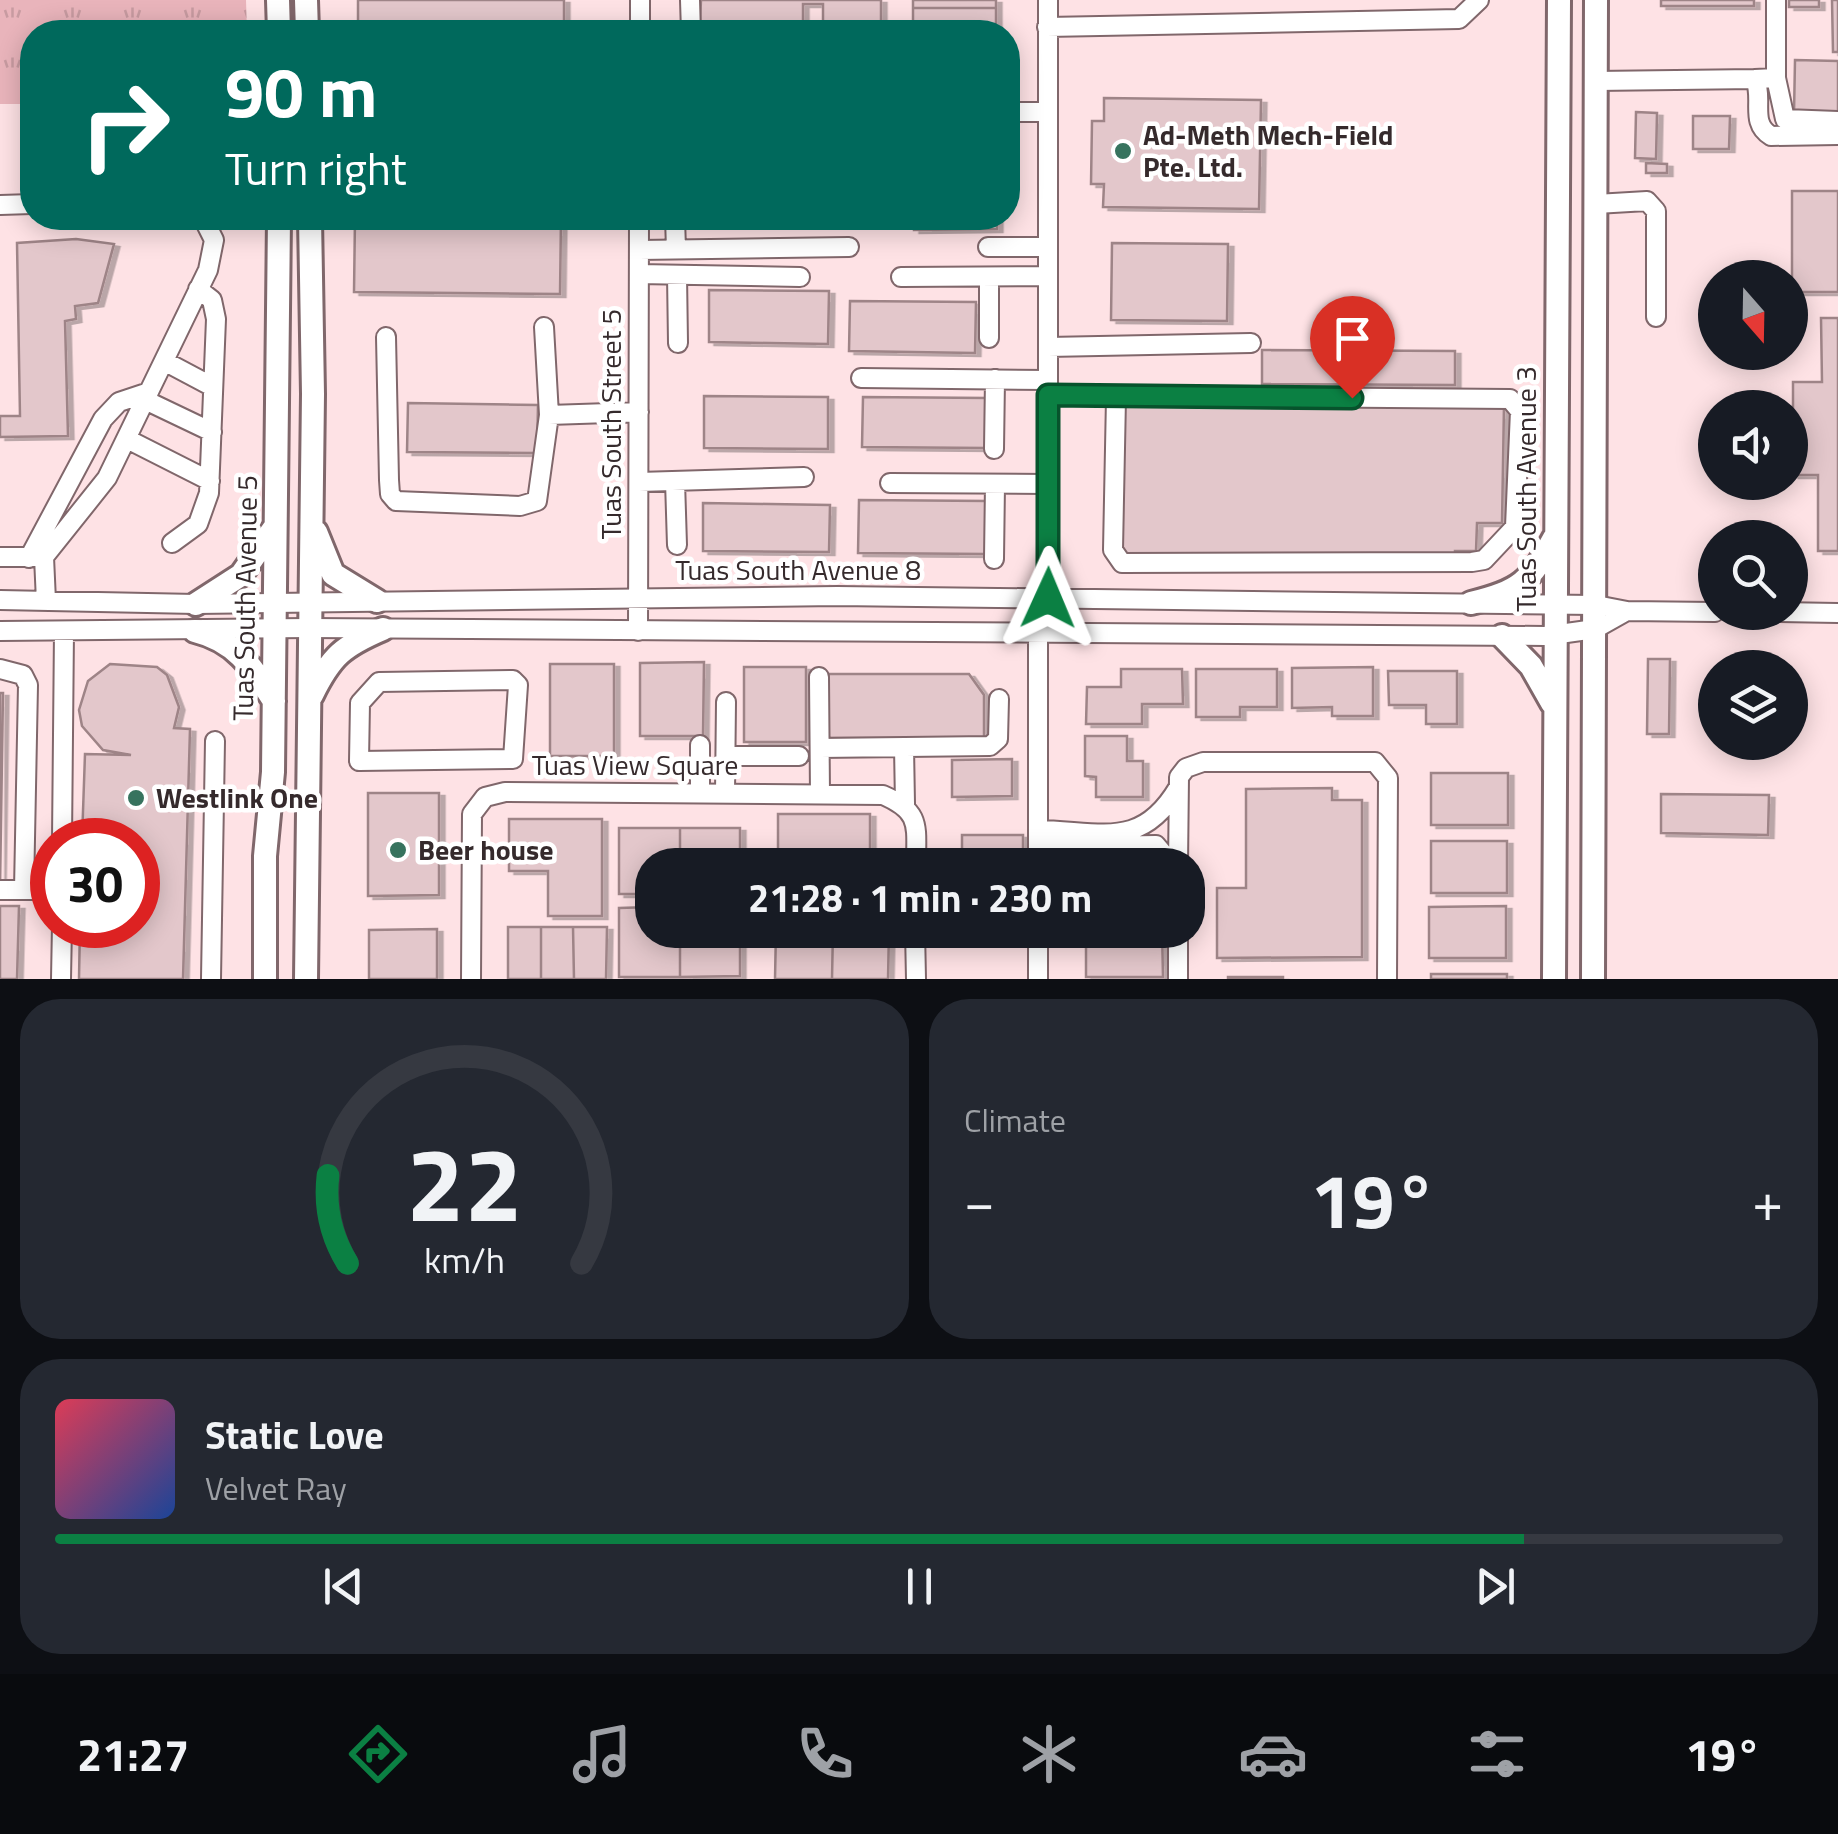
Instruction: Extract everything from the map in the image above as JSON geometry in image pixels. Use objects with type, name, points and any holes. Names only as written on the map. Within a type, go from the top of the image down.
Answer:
[{"type":"main road","name":"Tuas South Avenue 3","points":[[1554,979],[1560,0]]},
{"type":"main road","points":[[1593,979],[1596,0]]},
{"type":"main road","name":"Tuas South Avenue 5","points":[[265,979],[274,701],[279,230]]},
{"type":"main road","points":[[306,979],[310,230]]},
{"type":"main road","points":[[310,509],[333,574],[377,600]]},
{"type":"main road","points":[[196,604],[241,575],[276,525]]},
{"type":"main road","points":[[1472,603],[1516,589],[1536,573],[1556,535]]},
{"type":"main road","points":[[308,704],[331,658],[355,641],[383,629]]},
{"type":"main road","points":[[195,631],[234,647],[253,667],[274,701]]},
{"type":"main road","points":[[1502,636],[1531,666],[1554,706]]},
{"type":"street","points":[[1048,0],[1048,598]]},
{"type":"street","points":[[1047,28],[1460,18],[1479,0]]},
{"type":"street","points":[[1776,0],[1776,78],[1785,118],[1838,122]]},
{"type":"street","points":[[1596,80],[1776,78]]},
{"type":"street","points":[[1755,80],[1760,90],[1758,124],[1763,132],[1770,136],[1838,135]]},
{"type":"street","points":[[1020,112],[1047,112]]},
{"type":"street","points":[[1596,204],[1647,201],[1656,211],[1656,317]]},
{"type":"street","points":[[0,557],[36,558],[96,497],[214,252],[210,230]]},
{"type":"street","name":"Tuas South Street 5","points":[[638,631],[639,230]]},
{"type":"street","points":[[675,230],[676,250]]},
{"type":"street","points":[[639,250],[849,247]]},
{"type":"street","points":[[988,247],[1048,247]]},
{"type":"street","points":[[639,274],[800,276]]},
{"type":"street","points":[[678,275],[678,343]]},
{"type":"street","points":[[901,278],[1048,276]]},
{"type":"street","points":[[989,277],[989,338]]},
{"type":"street","points":[[172,543],[198,524],[210,481],[216,319],[212,300],[198,289]]},
{"type":"street","points":[[386,338],[390,494],[396,500],[520,506],[537,501],[549,414],[544,328]]},
{"type":"street","points":[[1048,347],[1251,343]]},
{"type":"street","points":[[164,361],[213,387]]},
{"type":"street","points":[[861,378],[995,379],[1116,398],[1510,399],[1520,410],[1515,528],[1484,560],[1472,562],[1122,562],[1113,550],[1116,398]]},
{"type":"street","points":[[994,449],[995,379]]},
{"type":"street","points":[[46,600],[36,558],[103,420],[119,402],[147,396],[212,432]]},
{"type":"street","points":[[549,414],[639,412]]},
{"type":"street","points":[[127,439],[210,481]]},
{"type":"street","points":[[639,482],[804,478]]},
{"type":"street","points":[[676,481],[677,545]]},
{"type":"street","points":[[890,483],[1048,484]]},
{"type":"street","points":[[994,559],[995,484]]},
{"type":"street","name":"Tuas South Avenue 8","points":[[0,600],[196,604],[1048,598],[1555,604],[1627,611],[1698,612]]},
{"type":"street","points":[[0,631],[309,628],[1555,636],[1595,629],[1627,611]]},
{"type":"street","points":[[1808,612],[1838,613]]},
{"type":"street","points":[[62,818],[64,631]]},
{"type":"street","points":[[1038,635],[1038,847]]},
{"type":"street","points":[[0,669],[23,675],[28,685],[24,890]]},
{"type":"street","points":[[818,677],[820,794]]},
{"type":"street","points":[[384,680],[515,682],[516,755],[510,760],[485,761],[361,762],[360,703],[384,680]]},
{"type":"street","points":[[820,748],[994,744],[999,699]]},
{"type":"street","points":[[725,794],[726,702]]},
{"type":"street","points":[[211,979],[214,741]]},
{"type":"street","points":[[700,745],[700,793]]},
{"type":"street","points":[[904,747],[905,804],[916,822],[916,848]]},
{"type":"street","points":[[726,756],[799,756]]},
{"type":"street","points":[[470,979],[472,814],[485,797],[485,761]]},
{"type":"street","points":[[1038,847],[1130,832],[1162,814],[1186,768],[1202,762],[1375,762],[1388,778],[1386,979]]},
{"type":"street","points":[[1176,848],[1178,786]]},
{"type":"street","name":"Tuas View Square","points":[[485,797],[505,792],[882,795],[905,804]]},
{"type":"street","points":[[1038,847],[1159,848]]},
{"type":"street","points":[[0,890],[30,890]]},
{"type":"street","points":[[61,979],[62,948]]},
{"type":"street","points":[[915,948],[916,979]]},
{"type":"street","points":[[1038,948],[1038,979]]},
{"type":"street","points":[[1178,948],[1178,979]]},
{"type":"green space","points":[[0,0],[246,0],[247,20],[20,20],[20,104],[0,104]]},
{"type":"building","points":[[358,0],[564,0],[564,20],[358,20]]},
{"type":"building","points":[[701,0],[881,0],[881,20],[823,20],[823,4],[803,4],[803,20],[700,20]]},
{"type":"building","points":[[913,0],[996,0],[996,8],[913,8]]},
{"type":"building","points":[[1661,0],[1754,0],[1754,6],[1661,6]]},
{"type":"building","points":[[1789,0],[1819,0],[1819,7],[1789,7]]},
{"type":"building","points":[[1832,0],[1838,0],[1838,52],[1833,52]]},
{"type":"building","points":[[913,8],[996,8],[996,20],[913,20]]},
{"type":"building","points":[[1795,60],[1838,61],[1838,114],[1794,113]]},
{"type":"building","points":[[1104,98],[1261,100],[1259,209],[1103,207],[1104,184],[1091,184],[1092,121],[1104,121]]},
{"type":"building","points":[[1636,112],[1657,113],[1656,159],[1635,158]]},
{"type":"building","points":[[1693,116],[1730,116],[1729,149],[1693,149]]},
{"type":"building","points":[[1646,163],[1667,164],[1667,173],[1646,173]]},
{"type":"building","points":[[1792,191],[1838,191],[1838,292],[1808,292],[1808,260],[1792,260]]},
{"type":"building","points":[[355,230],[561,230],[560,294],[354,292]]},
{"type":"building","points":[[76,239],[114,244],[98,303],[75,306],[76,319],[65,321],[68,436],[0,437],[0,416],[20,416],[17,243]]},
{"type":"building","points":[[1112,243],[1228,244],[1227,321],[1111,320]]},
{"type":"building","points":[[709,290],[829,291],[828,344],[709,342]]},
{"type":"building","points":[[850,301],[976,302],[975,353],[849,351]]},
{"type":"building","points":[[1821,318],[1838,318],[1838,551],[1818,551],[1818,475],[1808,475],[1808,390],[1793,390],[1793,382],[1822,382]]},
{"type":"building","points":[[1262,350],[1455,351],[1455,385],[1262,384]]},
{"type":"building","points":[[704,396],[828,397],[828,449],[704,448]]},
{"type":"building","points":[[863,397],[988,398],[987,448],[862,447]]},
{"type":"building","points":[[408,403],[538,405],[537,453],[407,452]]},
{"type":"building","points":[[1122,403],[1504,405],[1502,523],[1477,523],[1476,551],[1455,551],[1455,559],[1121,557]]},
{"type":"building","points":[[859,500],[988,501],[987,554],[858,553]]},
{"type":"building","points":[[703,503],[830,505],[829,552],[703,551]]},
{"type":"building","points":[[1648,659],[1670,659],[1669,734],[1647,734]]},
{"type":"building","points":[[704,662],[703,736],[640,736],[640,663]]},
{"type":"building","name":"Westlink One","points":[[110,664],[157,667],[167,675],[179,707],[174,728],[190,729],[183,979],[79,979],[80,948],[160,948],[160,818],[83,818],[85,754],[131,755],[103,750],[82,726],[79,710],[88,681]]},
{"type":"building","points":[[550,664],[614,664],[614,756],[550,756]]},
{"type":"building","points":[[744,667],[806,667],[806,742],[744,742]]},
{"type":"building","points":[[1373,667],[1373,716],[1332,716],[1332,707],[1292,708],[1292,668]]},
{"type":"building","points":[[1121,669],[1182,669],[1183,704],[1142,704],[1142,724],[1086,724],[1087,687],[1121,687]]},
{"type":"building","points":[[1196,669],[1277,669],[1277,707],[1240,707],[1240,717],[1196,717]]},
{"type":"building","points":[[1388,671],[1457,671],[1457,724],[1426,724],[1426,705],[1389,705]]},
{"type":"building","points":[[826,674],[969,674],[984,695],[984,738],[825,738]]},
{"type":"building","points":[[0,693],[3,693],[0,888]]},
{"type":"building","points":[[1085,736],[1127,736],[1127,761],[1143,761],[1143,797],[1096,797],[1096,777],[1085,776]]},
{"type":"building","points":[[1012,759],[1012,796],[952,797],[952,760]]},
{"type":"building","points":[[1431,773],[1508,773],[1508,825],[1431,825]]},
{"type":"building","points":[[1332,788],[1332,800],[1362,800],[1362,957],[1217,958],[1217,888],[1246,888],[1246,789]]},
{"type":"building","points":[[368,793],[439,793],[439,895],[368,896]]},
{"type":"building","points":[[1661,794],[1769,795],[1768,835],[1661,833]]},
{"type":"building","points":[[778,814],[870,814],[870,848],[778,848]]},
{"type":"building","points":[[509,819],[602,819],[602,916],[548,916],[548,871],[509,871]]},
{"type":"building","points":[[619,828],[680,828],[680,848],[635,848],[635,894],[619,894]]},
{"type":"building","points":[[680,828],[740,828],[740,848],[680,848]]},
{"type":"building","points":[[962,835],[1023,835],[1023,848],[962,848]]},
{"type":"building","points":[[1431,841],[1507,841],[1507,893],[1431,893]]},
{"type":"building","points":[[0,906],[19,906],[17,979],[0,979]]},
{"type":"building","points":[[1506,906],[1506,958],[1429,958],[1429,907]]},
{"type":"building","points":[[619,908],[635,908],[635,948],[680,948],[680,977],[619,977]]},
{"type":"building","points":[[508,927],[541,927],[541,979],[508,979]]},
{"type":"building","points":[[541,927],[573,927],[574,979],[541,979]]},
{"type":"building","points":[[573,927],[607,927],[606,979],[574,979]]},
{"type":"building","points":[[437,929],[437,979],[369,979],[369,930]]},
{"type":"building","points":[[680,948],[740,948],[740,976],[680,977]]},
{"type":"building","points":[[776,948],[833,948],[832,979],[775,979]]},
{"type":"building","points":[[833,948],[889,948],[888,979],[832,979]]},
{"type":"building","points":[[1086,948],[1162,948],[1163,977],[1086,977]]},
{"type":"building","points":[[1431,974],[1507,974],[1507,979],[1431,979]]},
{"type":"building","points":[[1283,977],[1283,979],[1228,979]]},
{"type":"place","name":"Ad-Meth Mech-Field Pte. Ltd.","points":[[1123,151]]},
{"type":"place","name":"Westlink One","points":[[136,798]]},
{"type":"place","name":"Beer house","points":[[398,850]]},
{"type":"route","points":[[1048,598],[1048,395],[1352,398]]}]
